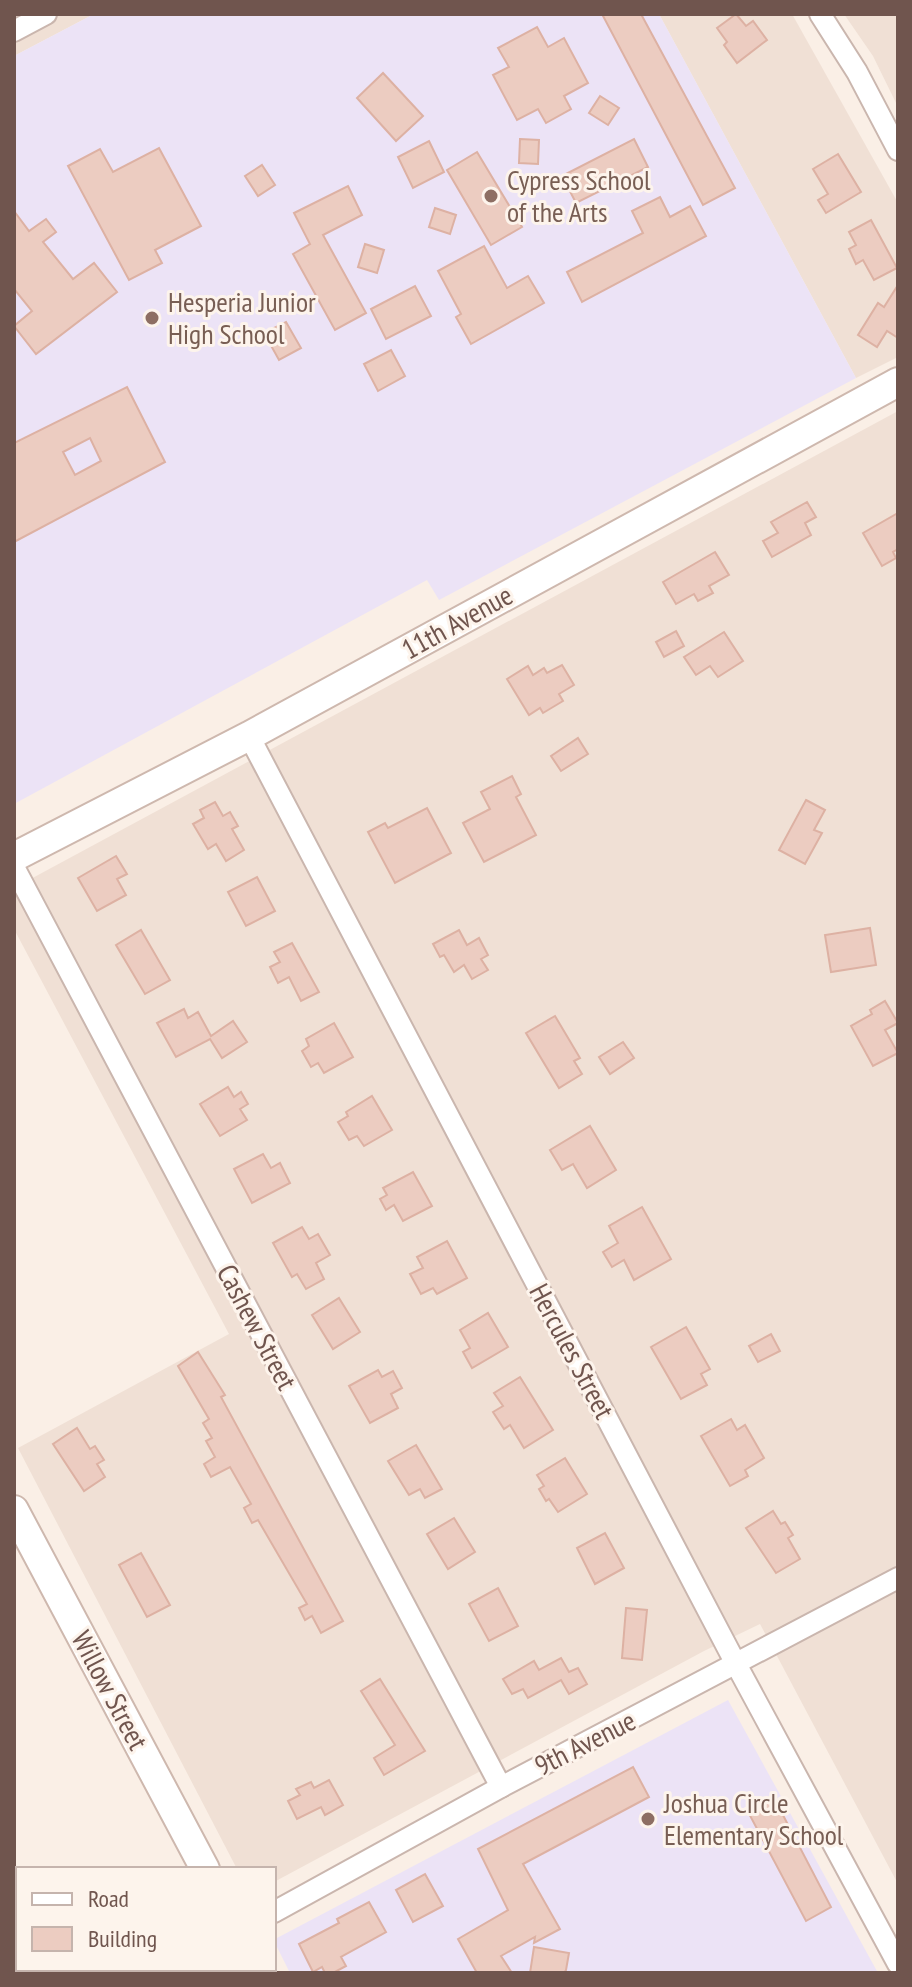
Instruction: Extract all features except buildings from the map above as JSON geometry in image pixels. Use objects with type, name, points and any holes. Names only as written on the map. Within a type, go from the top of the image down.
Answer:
[{"type":"main road","name":"11th Avenue","points":[[14,857],[249,736],[898,382]]},
{"type":"main road","name":"Willow Street","points":[[14,1510],[204,1867]]},
{"type":"street","points":[[14,31],[46,14]]},
{"type":"street","points":[[820,14],[857,72],[898,150]]},
{"type":"street","name":"Hercules Street","points":[[249,736],[736,1664],[898,1964]]},
{"type":"street","name":"Cashew Street","points":[[14,867],[501,1787]]},
{"type":"street","name":"9th Avenue","points":[[276,1911],[501,1787],[898,1578]]},
{"type":"shaded area","points":[[14,14],[94,14],[14,56]]},
{"type":"shaded area","points":[[94,14],[659,14],[856,378],[439,600],[427,580],[14,804],[14,56]]},
{"type":"shaded area","points":[[659,14],[792,14],[898,203],[898,357],[856,378]]},
{"type":"shaded area","points":[[844,14],[898,14],[898,107],[873,56]]},
{"type":"shaded area","points":[[898,411],[898,1884],[760,1624],[704,1651],[276,1881],[276,1867],[236,1867],[18,1448],[229,1334],[14,929],[14,888]]},
{"type":"shaded area","name":"Joshua Circle Elementary School","points":[[728,1700],[878,1973],[290,1973],[277,1947],[277,1938]]},
{"type":"place","name":"Cypress School of the Arts","points":[[491,196]]},
{"type":"place","name":"Hesperia Junior High School","points":[[152,318]]},
{"type":"place","name":"Joshua Circle Elementary School","points":[[648,1819]]}]
